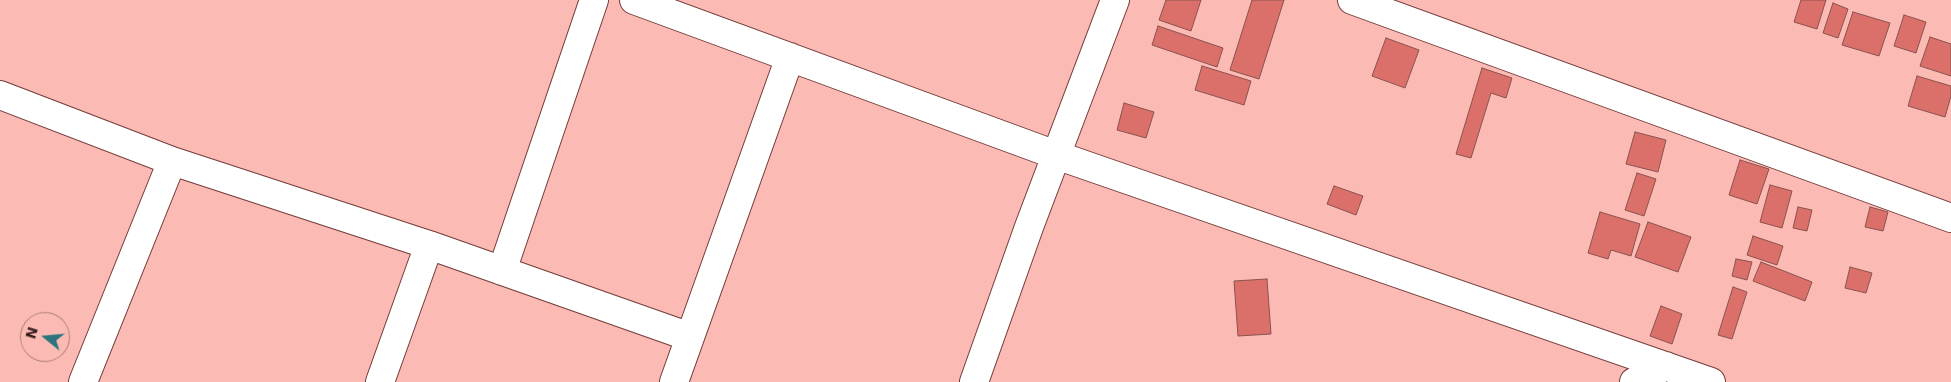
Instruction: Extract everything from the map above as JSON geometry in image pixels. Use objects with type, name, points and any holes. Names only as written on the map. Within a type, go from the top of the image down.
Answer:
[{"type":"street","points":[[502,271],[594,0]]},
{"type":"street","points":[[634,0],[1056,155],[1711,382]]},
{"type":"street","points":[[974,382],[1056,155],[1115,0]]},
{"type":"street","points":[[1352,0],[1951,218]]},
{"type":"street","points":[[674,382],[790,57]]},
{"type":"street","points":[[0,95],[172,161],[429,246],[690,337]]},
{"type":"street","points":[[83,382],[172,161]]},
{"type":"street","points":[[380,382],[429,246]]},
{"type":"street","points":[[1634,382],[1666,366]]},
{"type":"building","points":[[1166,0],[1201,0],[1191,31],[1159,20]]},
{"type":"building","points":[[1252,0],[1284,0],[1259,79],[1230,70]]},
{"type":"building","points":[[1801,0],[1826,0],[1817,29],[1794,22]]},
{"type":"building","points":[[1833,3],[1848,9],[1838,38],[1823,33]]},
{"type":"building","points":[[1853,12],[1890,23],[1879,56],[1842,45]]},
{"type":"building","points":[[1904,15],[1926,22],[1916,53],[1894,46]]},
{"type":"building","points":[[1158,26],[1223,48],[1217,67],[1152,45]]},
{"type":"building","points":[[1930,37],[1951,44],[1951,76],[1920,66]]},
{"type":"building","points":[[1386,38],[1419,50],[1405,88],[1372,76]]},
{"type":"building","points":[[1202,66],[1251,81],[1244,105],[1195,90]]},
{"type":"building","points":[[1482,68],[1512,78],[1506,98],[1491,93],[1471,158],[1456,154]]},
{"type":"building","points":[[1917,76],[1951,86],[1951,96],[1945,117],[1908,106]]},
{"type":"building","points":[[1124,103],[1154,112],[1146,138],[1117,130]]},
{"type":"building","points":[[1635,132],[1666,140],[1658,172],[1626,164]]},
{"type":"building","points":[[1740,160],[1769,169],[1757,204],[1729,195]]},
{"type":"building","points":[[1637,173],[1656,179],[1644,216],[1625,210]]},
{"type":"building","points":[[1770,185],[1792,191],[1782,228],[1760,222]]},
{"type":"building","points":[[1334,186],[1363,196],[1356,215],[1327,204]]},
{"type":"building","points":[[1798,207],[1812,210],[1807,231],[1793,228]]},
{"type":"building","points":[[1870,207],[1888,212],[1883,231],[1865,227]]},
{"type":"building","points":[[1600,212],[1640,224],[1631,256],[1611,250],[1608,259],[1588,253]]},
{"type":"building","points":[[1648,222],[1691,237],[1678,272],[1635,257]]},
{"type":"building","points":[[1753,236],[1783,246],[1777,265],[1747,255]]},
{"type":"building","points":[[1736,259],[1752,262],[1747,280],[1732,276]]},
{"type":"building","points":[[1761,262],[1812,282],[1805,301],[1753,281]]},
{"type":"building","points":[[1850,267],[1872,273],[1866,293],[1845,288]]},
{"type":"building","points":[[1267,279],[1271,334],[1238,336],[1234,281]]},
{"type":"building","points":[[1733,287],[1747,292],[1732,339],[1718,335]]},
{"type":"building","points":[[1661,306],[1682,314],[1672,344],[1650,336]]}]
